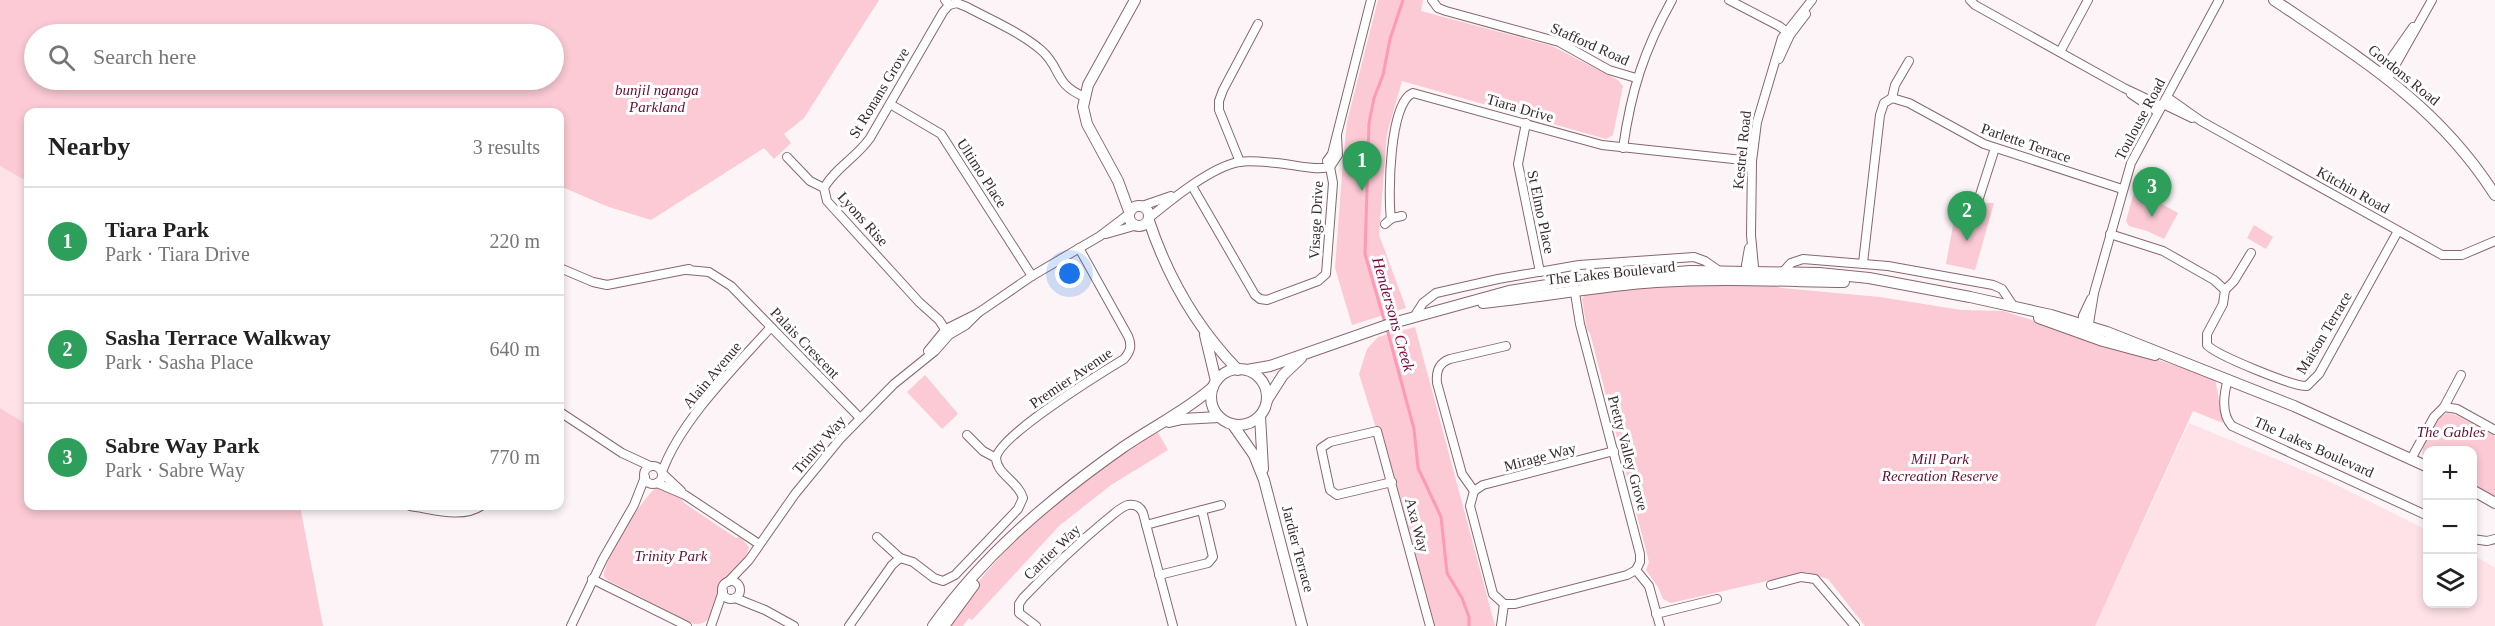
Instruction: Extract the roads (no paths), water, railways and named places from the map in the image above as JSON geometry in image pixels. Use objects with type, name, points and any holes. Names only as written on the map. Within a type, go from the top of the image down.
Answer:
[{"type":"street","points":[[1135,0],[1086,93],[1084,113],[1087,124],[1118,181],[1129,213],[1129,221],[1159,252],[1203,330],[1242,370],[1260,379],[1264,385],[1267,400],[1260,416],[1248,424],[1233,424],[1219,417],[1182,419],[1158,426]]},
{"type":"street","name":"Visage Drive","points":[[1192,186],[1252,292],[1260,299],[1273,298],[1318,281],[1326,274],[1334,183],[1329,164],[1371,0]]},
{"type":"street","name":"Stafford Road","points":[[1432,0],[1438,8],[1446,11],[1559,42],[1609,70],[1636,78]]},
{"type":"street","points":[[1623,148],[1636,78],[1649,44],[1672,0]]},
{"type":"street","points":[[1729,0],[1786,33]]},
{"type":"street","name":"Kitchin Road","points":[[1970,0],[1975,5],[2124,88],[2201,121],[2436,252],[2449,257],[2462,255],[2495,241]]},
{"type":"street","points":[[2060,52],[2088,0]]},
{"type":"street","name":"Toulouse Road","points":[[2084,328],[2086,307],[2094,293],[2131,163],[2219,0]]},
{"type":"street","name":"Gordons Road","points":[[2274,0],[2415,100],[2443,128],[2495,195]]},
{"type":"street","points":[[2384,76],[2409,43],[2419,20],[2432,0]]},
{"type":"street","name":"Kestrel Road","points":[[1750,274],[1752,161],[1757,122],[1786,33],[1811,1]]},
{"type":"street","points":[[947,3],[962,4],[1033,44],[1046,55],[1068,89],[1086,93]]},
{"type":"street","name":"St Ronans Grove","points":[[824,188],[829,180],[865,146],[947,3]]},
{"type":"street","points":[[1240,162],[1220,110],[1219,101],[1258,24]]},
{"type":"street","points":[[1863,263],[1880,115],[1884,103],[1892,98],[1895,85],[1909,61]]},
{"type":"street","name":"Tiara Drive","points":[[1402,216],[1388,221],[1395,131],[1402,103],[1409,95],[1418,93],[1595,143],[1752,161]]},
{"type":"street","name":"Parlette Terrace","points":[[1892,98],[1908,103],[1976,141],[2122,189]]},
{"type":"street","name":"Ultimo Place","points":[[890,104],[940,135],[1032,276]]},
{"type":"street","name":"St Elmo Place","points":[[1526,123],[1518,164],[1540,272]]},
{"type":"street","points":[[1962,205],[1971,206],[1978,201],[1995,148]]},
{"type":"street","name":"Lyons Rise","points":[[787,157],[810,181],[824,188],[827,201],[919,302],[934,324],[946,331]]},
{"type":"street","points":[[1129,213],[1134,207],[1177,194],[1224,168],[1240,162],[1329,164]]},
{"type":"street","points":[[1118,181],[1147,210],[1159,252]]},
{"type":"street","points":[[1136,226],[1144,226],[1177,194]]},
{"type":"street","name":"Trinity Way","points":[[728,582],[749,560],[802,485],[860,418],[922,359],[935,351],[946,331],[966,326],[978,313],[1032,276],[1100,236],[1129,213]]},
{"type":"street","name":"Trinity Way","points":[[1100,236],[1136,226]]},
{"type":"street","name":"Maison Terrace","points":[[2250,253],[2235,281],[2225,290],[2223,304],[2207,334],[2206,342],[2211,349],[2291,383],[2307,386],[2319,374],[2398,231]]},
{"type":"street","points":[[2110,234],[2163,251],[2214,279],[2225,290]]},
{"type":"street","name":"Premier Avenue","points":[[996,458],[998,450],[1020,431],[1078,388],[1124,359],[1130,352],[1131,343],[1128,336],[1079,248]]},
{"type":"street","name":"The Lakes Boulevard","points":[[1414,317],[1423,303],[1436,293],[1540,272],[1599,263],[1685,256],[1699,258],[1718,270]]},
{"type":"street","name":"The Lakes Boulevard","points":[[1781,276],[1791,263],[1803,259],[1918,270],[1993,285],[2002,289],[2014,307]]},
{"type":"street","name":"Palais Crescent","points":[[564,270],[593,282],[607,285],[687,270],[709,272],[731,286],[860,418]]},
{"type":"street","name":"The Lakes Boulevard","points":[[1242,370],[1270,366],[1393,323],[1446,308],[1626,275],[1718,270],[1898,284],[2014,307],[2143,345],[2329,421],[2423,465]]},
{"type":"street","name":"The Lakes Boulevard","points":[[1574,285],[1656,282],[1750,274]]},
{"type":"street","name":"Pretty Valley Grove","points":[[1574,285],[1580,324],[1641,554],[1636,570]]},
{"type":"street","name":"Alain Avenue","points":[[651,466],[676,442],[716,390],[771,327]]},
{"type":"street","points":[[1203,330],[1215,384],[1212,403],[1219,417]]},
{"type":"street","points":[[1506,346],[1445,360],[1437,372],[1437,383],[1462,474],[1474,491],[1470,506],[1493,594],[1504,604],[1515,604],[1627,575],[1636,570],[1649,586],[1660,626]]},
{"type":"street","name":"The Lakes Boulevard","points":[[1267,400],[1283,375],[1306,354]]},
{"type":"street","points":[[933,626],[971,578],[1071,485],[1199,399],[1222,375],[1242,370]]},
{"type":"street","points":[[2411,459],[2461,375]]},
{"type":"street","name":"The Lakes Boulevard","points":[[2228,379],[2224,396],[2226,417],[2232,426],[2423,514]]},
{"type":"street","points":[[2444,407],[2457,410],[2495,430]]},
{"type":"street","points":[[564,415],[622,453],[651,466],[660,467],[663,473],[686,495],[759,544]]},
{"type":"street","name":"Jardier Terrace","points":[[1260,416],[1264,480]]},
{"type":"street","name":"Jardier Terrace","points":[[1233,424],[1254,455],[1264,480],[1302,626]]},
{"type":"street","name":"Axa Way","points":[[1392,482],[1341,495],[1330,490],[1321,451],[1322,446],[1377,431],[1392,482],[1430,626]]},
{"type":"street","points":[[877,537],[900,558],[913,562],[939,581],[948,580],[1018,509],[1022,493],[998,468],[996,458],[983,451],[967,435]]},
{"type":"street","name":"Alain Avenue","points":[[663,473],[676,442]]},
{"type":"street","name":"Mirage Way","points":[[1474,491],[1483,485],[1614,451]]},
{"type":"street","points":[[622,453],[650,483],[656,483],[686,495]]},
{"type":"street","points":[[571,626],[592,579],[634,506],[644,476],[651,466]]},
{"type":"street","points":[[634,506],[661,480],[663,473]]},
{"type":"street","points":[[2477,493],[2495,503]]},
{"type":"street","name":"Cartier Way","points":[[1036,626],[1019,613],[1019,604],[1079,543],[1120,509],[1130,505],[1137,506],[1141,510],[1146,525]]},
{"type":"street","points":[[1173,626],[1146,525],[1221,505]]},
{"type":"street","points":[[439,510],[460,513],[474,510]]},
{"type":"street","points":[[1159,576],[1208,563],[1212,559],[1213,549],[1202,510]]},
{"type":"street","points":[[2477,540],[2495,539]]},
{"type":"street","points":[[944,626],[1010,540]]},
{"type":"street","points":[[849,626],[892,565],[900,558]]},
{"type":"street","name":"Trinity Way","points":[[739,588],[749,560]]},
{"type":"street","points":[[1771,585],[1801,577],[1815,579],[1855,626]]},
{"type":"street","points":[[592,579],[687,626]]},
{"type":"street","points":[[713,623],[724,585],[728,582],[736,583],[765,610]]},
{"type":"street","points":[[713,623],[739,594],[739,588]]},
{"type":"street","points":[[723,591],[725,596],[765,610],[794,626]]},
{"type":"street","points":[[1656,614],[1717,599]]},
{"type":"street","points":[[1501,626],[1504,604]]},
{"type":"waterway","name":"Hendersons Creek","points":[[1385,323],[1365,254],[1369,123],[1374,98],[1383,75],[1390,39],[1403,0]]},
{"type":"waterway","name":"Hendersons Creek","points":[[1387,329],[1414,429],[1418,468],[1441,517],[1447,573],[1462,598],[1469,617],[1469,626]]},
{"type":"place","name":"Tiara Park","points":[[1362,191]]},
{"type":"place","name":"Sabre Way Park","points":[[2152,217]]},
{"type":"place","name":"Sasha Terrace Walkway","points":[[1967,241]]},
{"type":"park label","name":"bunjil nganga Parkland","points":[[657,98]]},
{"type":"park label","name":"The Gables","points":[[2451,432]]},
{"type":"park label","name":"Mill Park Recreation Reserve","points":[[1940,468]]},
{"type":"park label","name":"Trinity Park","points":[[671,556]]}]
